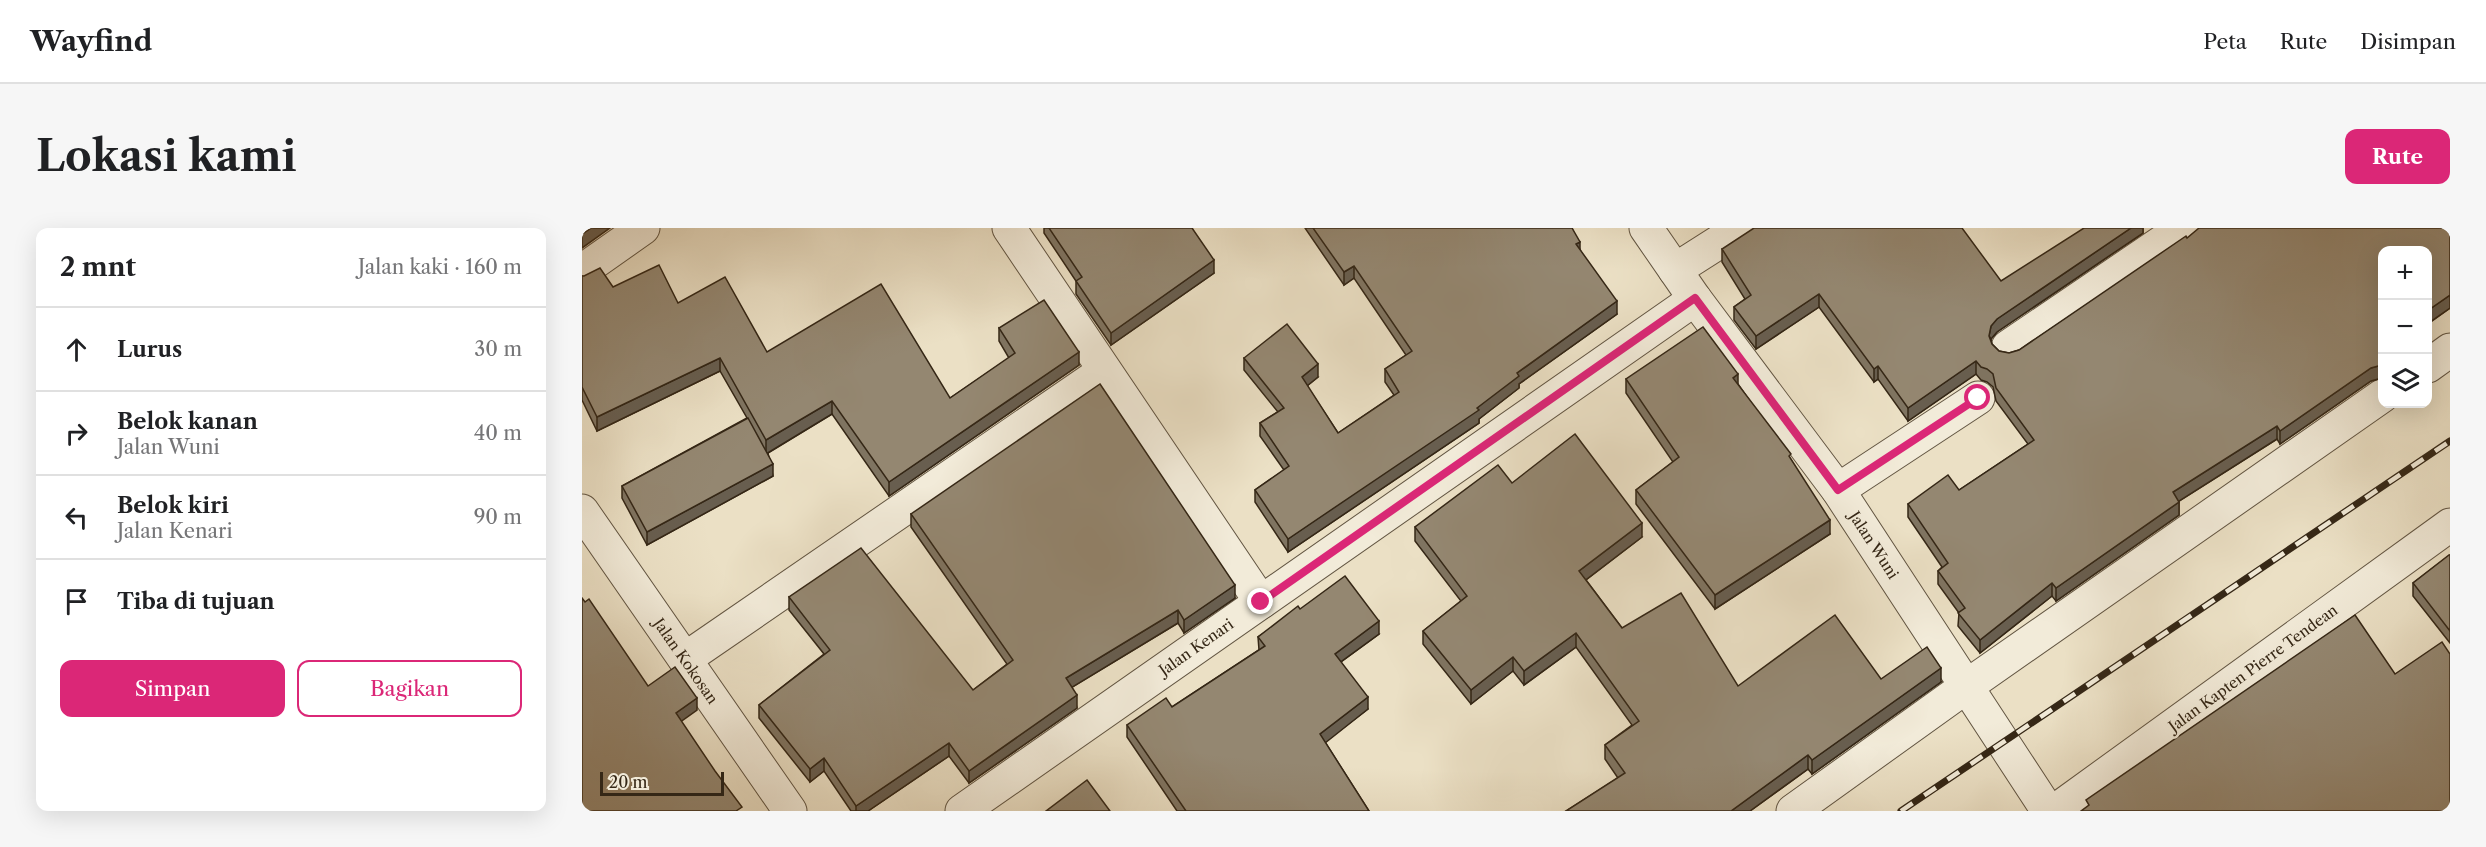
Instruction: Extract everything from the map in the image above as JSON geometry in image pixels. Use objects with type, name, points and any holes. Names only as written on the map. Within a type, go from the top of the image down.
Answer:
[{"type":"street","points":[[582,270],[643,228]]},
{"type":"street","points":[[1009,228],[1261,602]]},
{"type":"street","name":"Jalan Wuni","points":[[1646,228],[1695,298],[1838,490],[2048,811]]},
{"type":"street","points":[[1675,270],[1741,228]]},
{"type":"street","points":[[2007,347],[2183,228]]},
{"type":"street","name":"Jalan Kenari","points":[[962,811],[1695,298]]},
{"type":"street","points":[[2432,363],[2450,350]]},
{"type":"street","points":[[685,659],[1104,371]]},
{"type":"street","points":[[1838,490],[1978,398]]},
{"type":"street","points":[[1793,811],[1966,686],[2378,399]]},
{"type":"street","name":"Jalan Kokosan","points":[[582,511],[790,811]]},
{"type":"street","name":"Jalan Kapten Pierre Tendean","points":[[2055,811],[2450,525]]},
{"type":"building","points":[[582,228],[591,228],[582,234]]},
{"type":"building","points":[[1049,228],[1192,228],[1214,260],[1111,333],[1076,281],[1082,277]]},
{"type":"building","points":[[1313,228],[1572,228],[1580,242],[1576,244],[1617,301],[1517,373],[1519,376],[1477,408],[1479,410],[1288,539],[1255,490],[1289,466],[1260,423],[1284,408],[1244,358],[1287,324],[1318,364],[1302,377],[1338,433],[1399,392],[1385,369],[1412,351],[1354,266],[1344,272]]},
{"type":"building","points":[[1754,228],[1962,228],[2001,281],[2084,228],[2131,228],[1997,319],[1991,326],[1989,336],[1992,344],[1999,351],[2009,353],[2019,350],[2199,228],[2450,228],[2450,295],[2432,308],[2432,246],[2378,246],[2378,366],[2371,368],[2280,431],[2277,426],[2173,492],[2179,502],[2056,588],[2052,583],[1980,640],[1958,613],[1965,608],[1938,571],[1948,563],[1908,504],[1948,475],[1959,490],[2034,440],[1996,388],[1993,374],[1976,361],[1908,408],[1878,366],[1874,369],[1819,294],[1756,336],[1734,307],[1751,295],[1722,249]]},
{"type":"building","points":[[659,265],[678,303],[725,277],[767,352],[881,284],[950,398],[1015,353],[999,328],[1044,300],[1079,352],[889,482],[832,401],[766,440],[720,358],[597,417],[582,387],[582,276],[600,268],[613,287]]},
{"type":"building","points":[[1703,327],[1738,374],[1733,378],[1791,454],[1789,456],[1830,520],[1715,595],[1636,490],[1679,457],[1626,379]]},
{"type":"building","points":[[1100,384],[1235,585],[1184,620],[1178,610],[1066,678],[1077,695],[969,771],[949,743],[856,806],[824,758],[810,769],[759,705],[830,650],[789,597],[861,548],[973,690],[1013,660],[911,514]]},
{"type":"building","points":[[748,418],[773,464],[647,532],[622,486]]},
{"type":"building","points":[[1575,434],[1642,523],[1579,571],[1622,628],[1681,593],[1738,686],[1835,615],[1881,679],[1927,647],[1941,668],[1812,760],[1808,755],[1731,811],[1566,811],[1625,773],[1605,745],[1639,721],[1576,633],[1524,671],[1513,657],[1471,690],[1423,631],[1467,596],[1415,527],[1498,465],[1512,483]]},
{"type":"building","points":[[2450,555],[2450,631],[2413,583]]},
{"type":"building","points":[[1345,576],[1379,621],[1335,654],[1368,697],[1320,734],[1369,811],[1186,811],[1127,725],[1166,698],[1172,707],[1265,646],[1258,637],[1298,606],[1300,609]]},
{"type":"building","points":[[582,598],[585,602],[589,599],[648,686],[675,667],[697,698],[676,713],[742,807],[736,811],[582,811]]},
{"type":"building","points":[[2355,615],[2395,674],[2442,642],[2450,654],[2450,811],[2081,811],[2089,805],[2086,800]]},
{"type":"building","points":[[1087,780],[1110,811],[1046,811]]},
{"type":"railway","points":[[1901,811],[2450,441]]},
{"type":"route","points":[[1261,602],[1695,298],[1838,490],[1978,398]]}]
